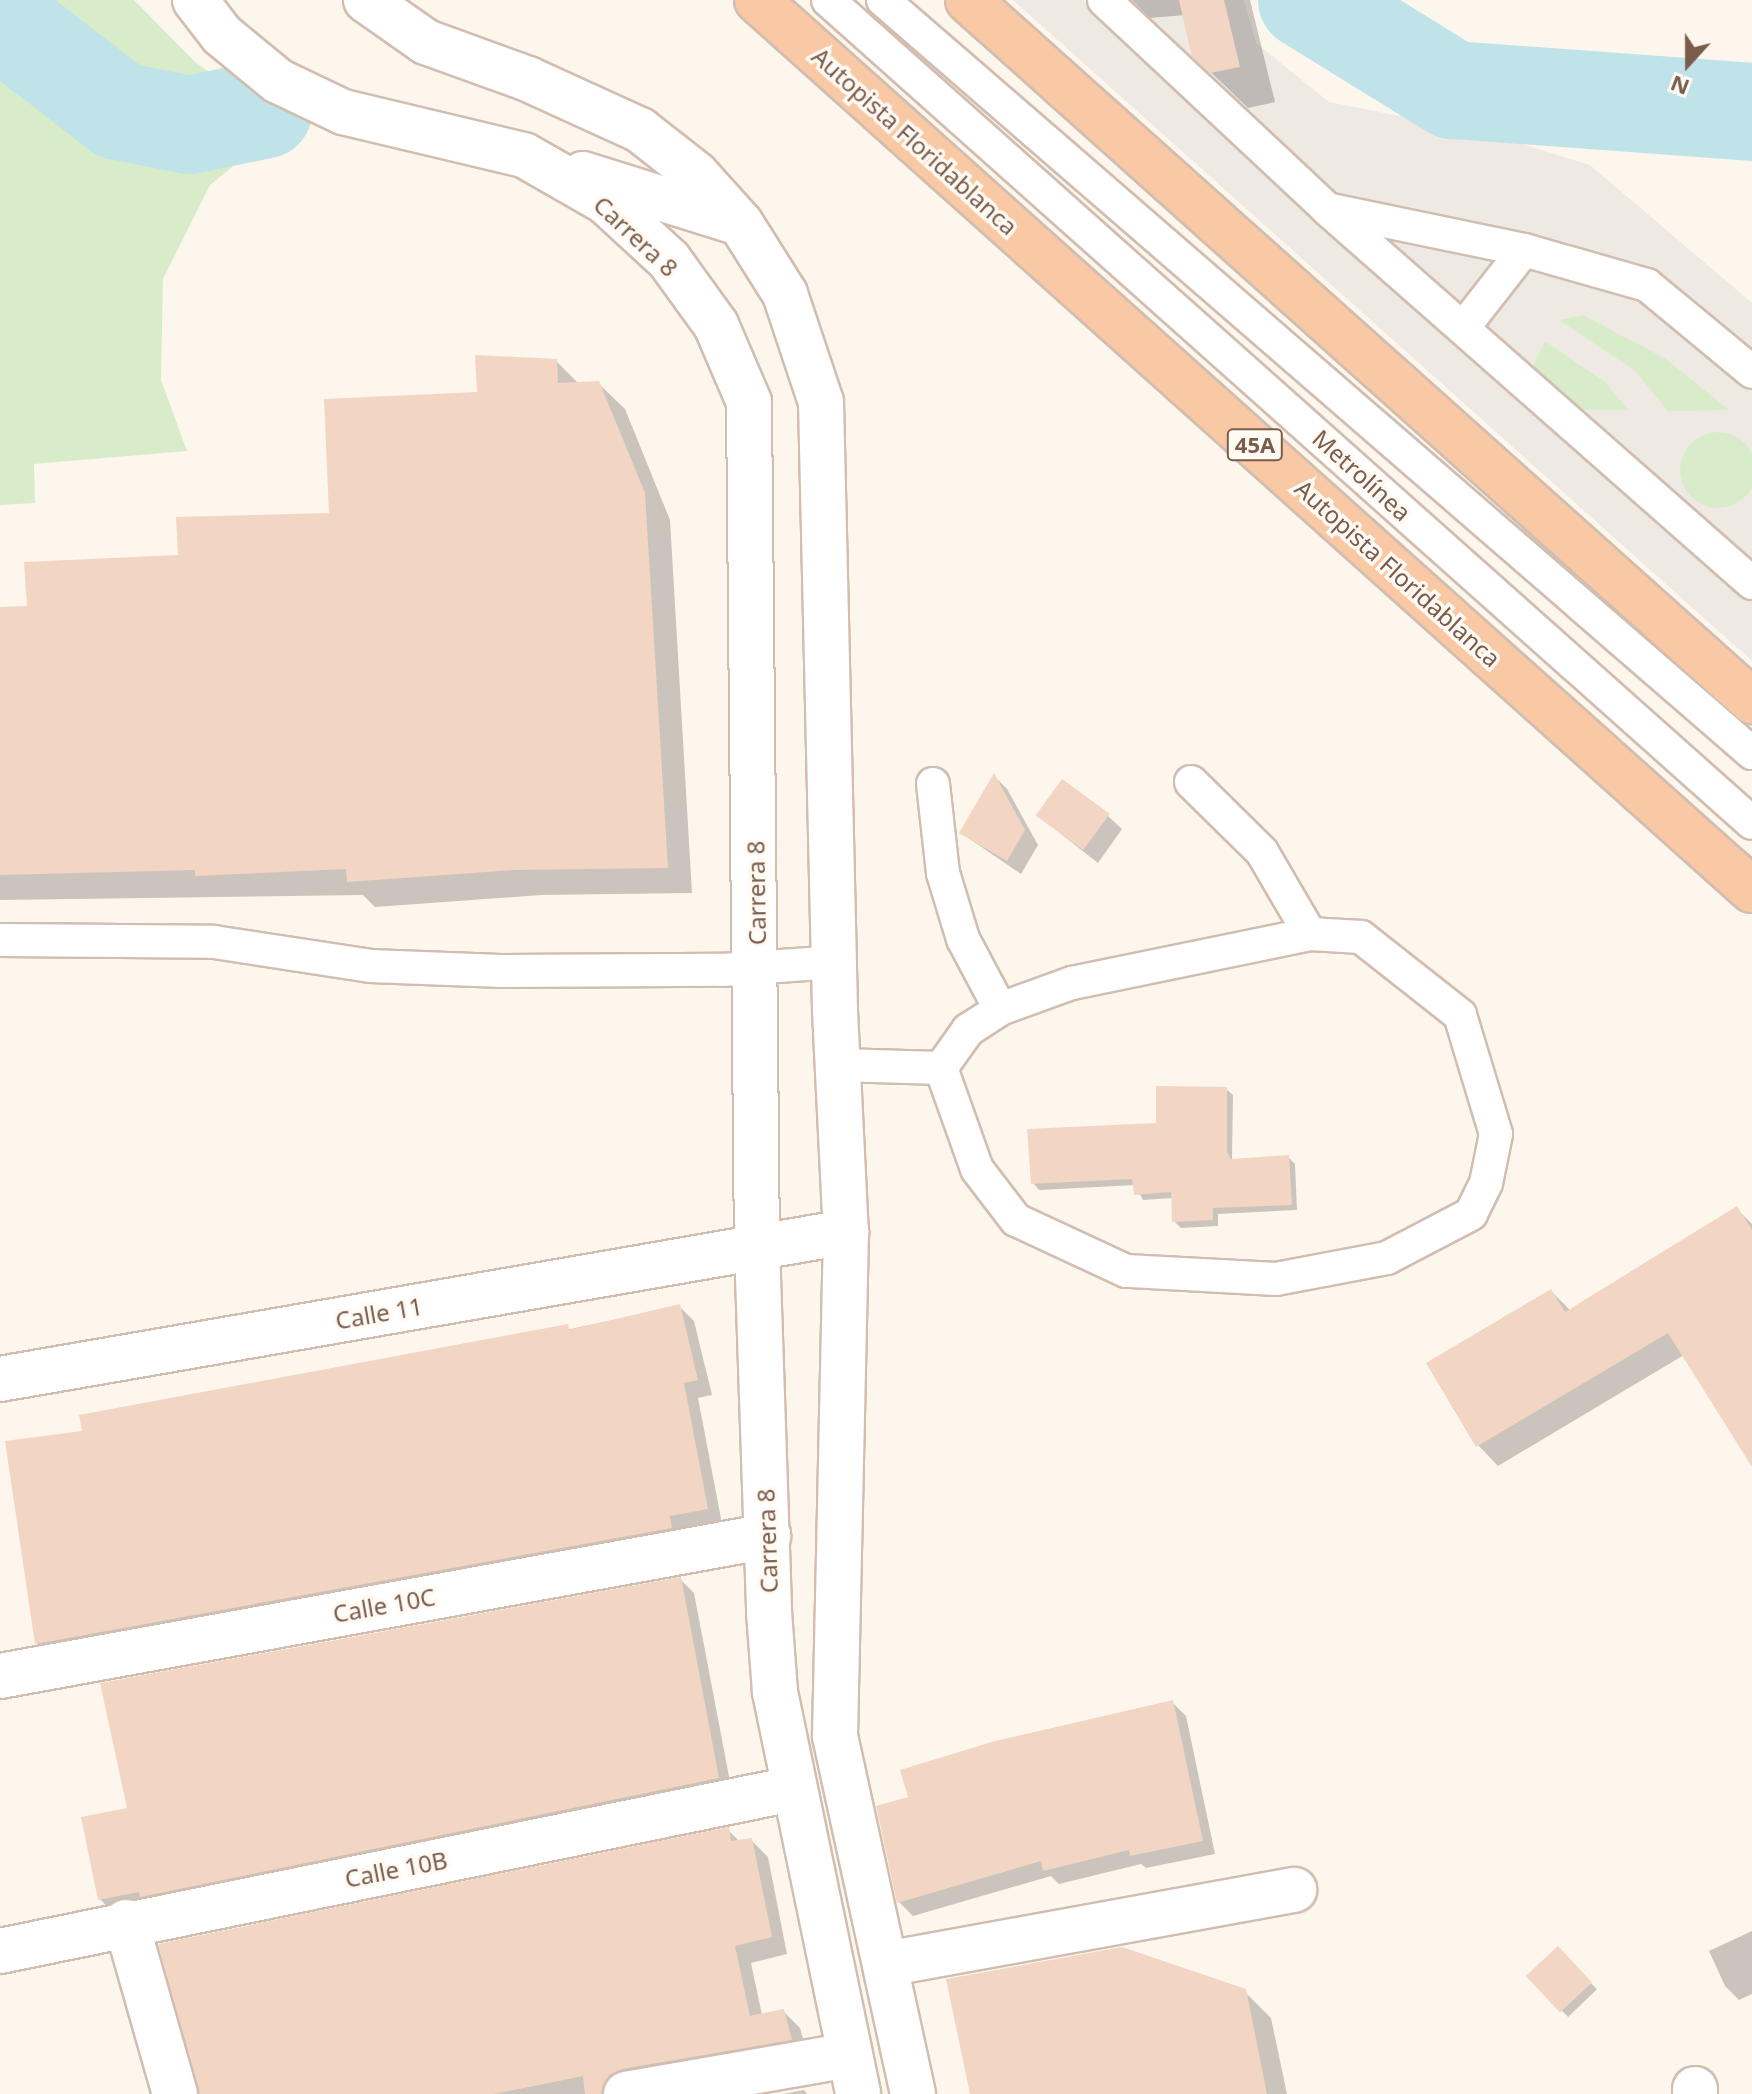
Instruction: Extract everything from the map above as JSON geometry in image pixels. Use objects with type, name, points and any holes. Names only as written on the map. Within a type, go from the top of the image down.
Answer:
[{"type":"highway","name":"Autopista Floridablanca","points":[[757,0],[1752,890]]},
{"type":"highway","points":[[968,0],[1752,701]]},
{"type":"main road","name":"Carrera 8","points":[[195,0],[222,35],[278,81],[343,112],[524,155],[606,202],[669,260],[716,325],[749,402],[757,967],[757,1246],[775,1692],[792,1789],[854,2074]]},
{"type":"main road","points":[[366,0],[426,42],[640,130],[696,174],[741,224],[785,294],[821,402],[838,1065],[846,1232],[835,1736],[913,2094]]},
{"type":"main road","points":[[524,155],[741,224]]},
{"type":"main road","name":"Calle 11","points":[[0,1379],[846,1232]]},
{"type":"main road","name":"Calle 10C","points":[[0,1676],[768,1536]]},
{"type":"main road","name":"Calle 10B","points":[[0,1951],[126,1922],[792,1789]]},
{"type":"main road","points":[[886,1964],[1294,1890]]},
{"type":"main road","points":[[126,1922],[175,2094]]},
{"type":"main road","points":[[626,2094],[854,2074]]},
{"type":"lane","name":"Metrolínea","points":[[828,0],[1752,823]]},
{"type":"lane","name":"Metrolínea","points":[[883,0],[1752,753]]},
{"type":"lane","points":[[1104,0],[1327,209],[1752,583]]},
{"type":"lane","points":[[1327,209],[1524,250],[1647,285],[1752,372]]},
{"type":"lane","points":[[1463,328],[1524,250]]},
{"type":"lane","points":[[1191,782],[1262,852],[1310,934]]},
{"type":"lane","points":[[933,784],[943,873],[959,925],[1000,1009]]},
{"type":"lane","points":[[1310,934],[1361,937],[1460,1015],[1496,1134],[1486,1183],[1471,1214],[1387,1258],[1276,1279],[1126,1271],[1016,1220],[977,1169],[941,1068],[968,1030],[1000,1009],[1072,983],[1310,934]]},
{"type":"lane","points":[[0,940],[214,942],[370,966],[473,970],[757,967],[835,962]]},
{"type":"lane","points":[[838,1065],[941,1068]]},
{"type":"shaded area","points":[[1013,0],[1244,0],[1256,43],[1329,102],[1486,133],[1590,165],[1752,303],[1752,661]]},
{"type":"green space","points":[[0,0],[134,0],[194,61],[283,126],[210,185],[163,279],[161,380],[187,451],[34,464],[35,503],[0,505]]},
{"type":"green space","points":[[1583,315],[1666,359],[1729,410],[1668,411],[1634,370],[1559,320]]},
{"type":"green space","points":[[1545,341],[1605,382],[1628,410],[1578,410],[1530,373]]},
{"type":"green space","points":[[1718,432],[1732,435],[1745,443],[1753,456],[1756,470],[1753,484],[1745,497],[1732,505],[1718,508],[1704,505],[1691,497],[1683,484],[1680,470],[1683,456],[1691,443],[1704,435]]},
{"type":"building","points":[[1179,0],[1224,0],[1240,67],[1210,73],[1192,57]]},
{"type":"building","points":[[475,355],[557,359],[558,383],[599,381],[645,493],[668,868],[514,870],[347,882],[346,869],[195,876],[195,870],[0,875],[0,607],[27,606],[24,562],[178,555],[176,517],[329,513],[324,399],[477,392]]},
{"type":"building","points":[[994,773],[1025,830],[1007,861],[959,833]]},
{"type":"building","points":[[1062,779],[1110,814],[1083,850],[1036,815]]},
{"type":"building","points":[[1156,1086],[1227,1087],[1227,1152],[1231,1159],[1289,1155],[1292,1205],[1213,1208],[1213,1220],[1172,1222],[1171,1192],[1134,1195],[1132,1179],[1031,1184],[1027,1129],[1156,1123]]},
{"type":"building","points":[[1737,1206],[1752,1230],[1752,1467],[1668,1333],[1476,1447],[1426,1363],[1551,1289],[1565,1312]]},
{"type":"building","points":[[680,1304],[698,1380],[684,1383],[708,1509],[670,1516],[672,1528],[35,1644],[5,1441],[82,1431],[79,1415],[568,1324],[569,1330]]},
{"type":"building","points":[[681,1577],[719,1778],[140,1897],[139,1892],[98,1900],[81,1817],[127,1808],[100,1683]]},
{"type":"building","points":[[1173,1700],[1203,1841],[1130,1856],[1129,1850],[1043,1871],[1041,1861],[897,1903],[876,1806],[908,1797],[900,1770],[995,1741]]},
{"type":"building","points":[[729,1827],[731,1841],[752,1838],[772,1937],[735,1946],[750,2016],[784,2009],[792,2040],[622,2069],[609,2075],[602,2094],[585,2094],[583,2076],[494,2094],[199,2094],[158,1944]]},
{"type":"building","points":[[1558,1946],[1592,1983],[1560,2013],[1526,1976]]},
{"type":"building","points":[[1122,1947],[1246,1989],[1267,2094],[970,2094],[946,1979]]},
{"type":"waterway","points":[[1307,0],[1453,90],[1752,112]]},
{"type":"waterway","points":[[0,19],[119,111],[189,125],[263,110]]}]
